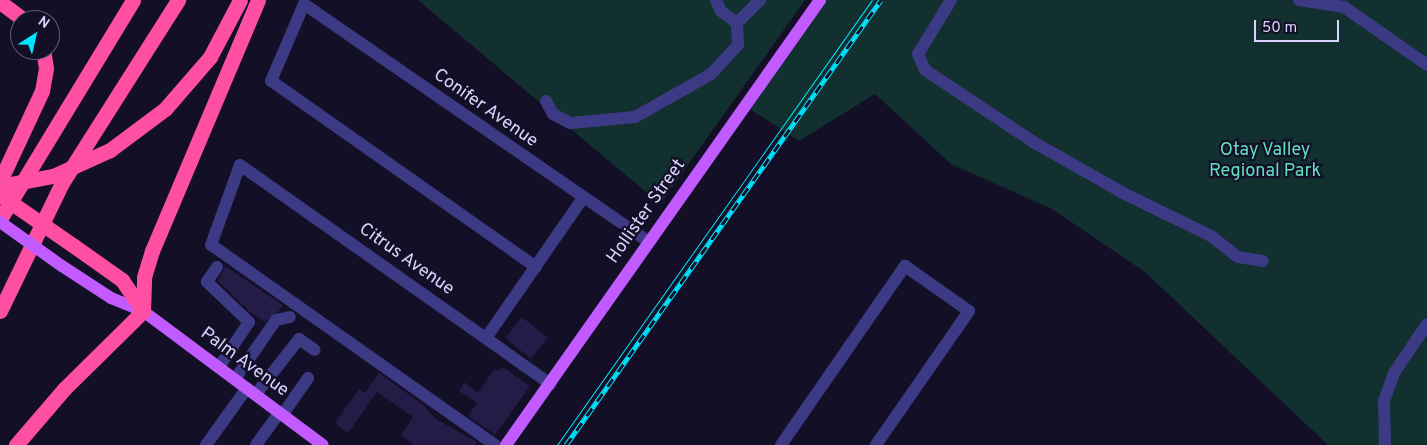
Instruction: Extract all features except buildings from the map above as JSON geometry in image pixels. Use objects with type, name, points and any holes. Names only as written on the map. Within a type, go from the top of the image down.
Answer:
[{"type":"highway","points":[[0,221],[133,0]]},
{"type":"highway","points":[[0,311],[62,183],[178,0]]},
{"type":"highway","points":[[0,186],[53,176],[110,150],[165,109],[210,56],[240,0]]},
{"type":"highway","points":[[16,445],[64,389],[143,312],[144,277],[152,251],[258,0]]},
{"type":"highway","points":[[0,2],[11,10]]},
{"type":"highway","points":[[0,181],[42,91],[46,68],[45,60]]},
{"type":"highway","name":"Palm Avenue","points":[[0,194],[122,280],[143,312]]},
{"type":"main road","name":"Hollister Street","points":[[506,445],[550,384],[647,241],[820,0]]},
{"type":"main road","name":"Palm Avenue","points":[[0,221],[62,266],[111,298],[143,312],[323,445]]},
{"type":"street","points":[[716,0],[721,11],[737,23]]},
{"type":"street","points":[[951,0],[918,54],[925,70],[1035,143],[1124,194],[1211,236],[1238,257],[1263,261]]},
{"type":"street","points":[[1298,0],[1344,7],[1427,66]]},
{"type":"street","points":[[546,102],[553,114],[570,123],[635,117],[711,74],[738,45],[737,23],[755,2]]},
{"type":"street","name":"Conifer Avenue","points":[[536,267],[271,81],[304,4],[647,241]]},
{"type":"street","name":"Citrus Avenue","points":[[495,445],[211,245],[240,165],[550,384]]},
{"type":"street","points":[[486,338],[583,198]]},
{"type":"street","points":[[781,445],[905,266],[969,312],[876,445]]},
{"type":"street","points":[[217,267],[206,282],[249,322],[219,367]]},
{"type":"street","points":[[234,379],[276,320],[290,317]]},
{"type":"street","points":[[1385,445],[1384,401],[1394,373],[1427,324]]},
{"type":"street","points":[[206,445],[251,391],[299,339],[315,350]]},
{"type":"street","points":[[256,445],[308,378]]},
{"type":"green space","points":[[418,0],[805,0],[660,204]]},
{"type":"green space","name":"Otay Valley Regional Park","points":[[827,0],[1427,0],[1427,445],[1328,445],[1145,272],[1052,209],[951,164],[875,94],[799,141],[750,109]]},
{"type":"tram line","points":[[557,445],[872,0]]},
{"type":"railway","points":[[566,445],[881,0]]}]
